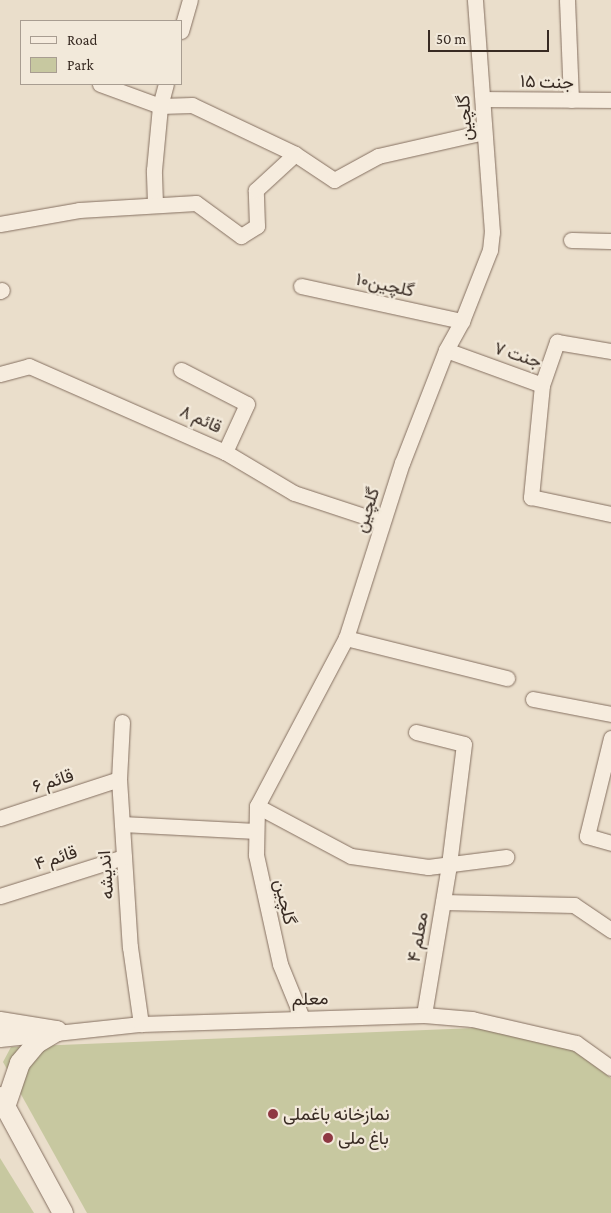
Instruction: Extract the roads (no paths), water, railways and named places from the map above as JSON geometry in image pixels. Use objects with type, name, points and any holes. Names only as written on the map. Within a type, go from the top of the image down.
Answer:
[{"type":"street","points":[[182,28],[190,0]]},
{"type":"street","name":"گلچین","points":[[302,1018],[280,964],[256,854],[256,806],[346,638],[382,522],[446,350],[462,321],[490,250],[492,232],[475,0]]},
{"type":"street","points":[[567,0],[571,100]]},
{"type":"street","points":[[103,85],[160,106],[192,105],[294,154],[334,180],[378,156],[484,132]]},
{"type":"street","points":[[155,203],[154,170],[160,106],[166,85]]},
{"type":"street","name":"جنت ۱۵","points":[[483,99],[611,100]]},
{"type":"street","points":[[0,224],[79,210],[155,203],[196,203],[241,236],[256,226],[256,190],[294,154]]},
{"type":"street","points":[[571,240],[611,241]]},
{"type":"street","name":"گلچین۱۰","points":[[301,286],[462,321]]},
{"type":"street","name":"جنت ۷","points":[[446,350],[542,385],[557,342],[611,350]]},
{"type":"street","name":"قائم ۸","points":[[0,374],[29,366],[225,452],[294,493],[382,522]]},
{"type":"street","points":[[182,370],[247,404],[225,452]]},
{"type":"street","points":[[542,385],[531,497],[611,514]]},
{"type":"street","points":[[346,638],[507,678]]},
{"type":"street","points":[[533,699],[611,714]]},
{"type":"street","name":"اندیشه","points":[[122,722],[119,778],[130,948],[141,1024]]},
{"type":"street","name":"معلم ۴","points":[[416,732],[464,744],[449,865],[424,1016]]},
{"type":"street","points":[[611,738],[587,836],[611,843]]},
{"type":"street","name":"قائم ۶","points":[[0,818],[119,778]]},
{"type":"street","points":[[256,806],[351,856],[428,867],[506,857]]},
{"type":"street","points":[[122,824],[256,831]]},
{"type":"street","name":"قائم ۴","points":[[0,896],[124,857]]},
{"type":"street","points":[[443,902],[574,905],[611,930]]},
{"type":"street","name":"معلم","points":[[0,1039],[56,1031],[141,1024],[424,1016],[472,1019],[576,1042],[611,1068]]},
{"type":"street","points":[[0,1022],[56,1031]]},
{"type":"street","points":[[56,1031],[37,1043],[20,1063],[3,1102],[63,1213]]},
{"type":"place","name":"نمازخانه باغملی","points":[[273,1114]]},
{"type":"place","name":"باغ ملی","points":[[328,1138]]}]
